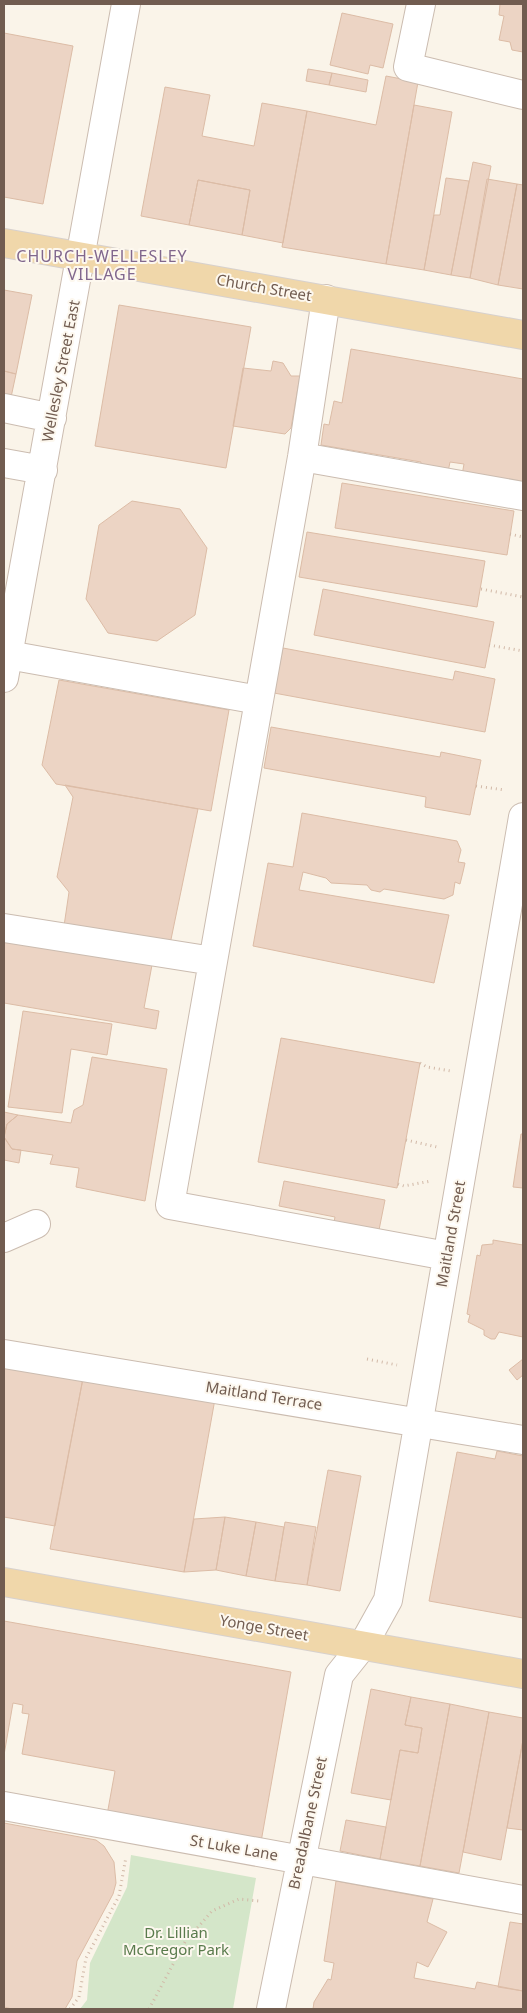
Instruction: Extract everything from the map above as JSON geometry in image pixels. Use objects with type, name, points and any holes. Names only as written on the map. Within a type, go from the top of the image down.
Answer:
[{"type":"main road","name":"Church Street","points":[[4,243],[523,335]]},
{"type":"main road","name":"Yonge Street","points":[[4,1582],[523,1674]]},
{"type":"street","name":"Wellesley Street East","points":[[6,666],[126,4]]},
{"type":"street","points":[[421,4],[408,67],[523,95]]},
{"type":"street","points":[[326,299],[302,457],[170,1205],[447,1256]]},
{"type":"street","points":[[4,408],[52,418]]},
{"type":"street","points":[[302,457],[523,496]]},
{"type":"street","points":[[4,463],[43,470]]},
{"type":"street","points":[[6,666],[259,700]]},
{"type":"street","name":"Maitland Street","points":[[363,1645],[388,1600],[523,817]]},
{"type":"street","points":[[4,928],[213,960]]},
{"type":"street","points":[[4,1238],[36,1224]]},
{"type":"street","name":"Maitland Terrace","points":[[4,1354],[418,1421],[523,1440]]},
{"type":"street","name":"Breadalbane Street","points":[[272,2009],[300,1860],[339,1675],[363,1645]]},
{"type":"street","name":"St Luke Lane","points":[[4,1806],[523,1900]]},
{"type":"path","points":[[510,534],[523,537]]},
{"type":"path","points":[[481,589],[523,597]]},
{"type":"path","points":[[489,645],[523,651]]},
{"type":"path","points":[[476,786],[505,790]]},
{"type":"path","points":[[420,1063],[427,1067],[452,1071]]},
{"type":"path","points":[[406,1140],[438,1147]]},
{"type":"path","points":[[398,1184],[404,1186],[431,1180]]},
{"type":"path","points":[[367,1359],[397,1365]]},
{"type":"path","points":[[70,2009],[79,1998],[86,1958],[119,1896],[131,1829]]},
{"type":"path","points":[[149,2009],[185,1942],[212,1911],[239,1899],[259,1901]]},
{"type":"green space","name":"Dr. Lillian McGregor Park","points":[[131,1855],[256,1878],[233,2009],[80,2009],[87,2000],[90,1963],[127,1887]]},
{"type":"building","points":[[500,4],[523,4],[523,52],[512,50],[510,42],[499,40],[504,16],[499,15]]},
{"type":"building","points":[[342,13],[393,24],[383,68],[370,65],[368,74],[330,65]]},
{"type":"building","points":[[4,33],[73,46],[43,204],[4,197]]},
{"type":"building","points":[[308,69],[332,73],[329,85],[306,81]]},
{"type":"building","points":[[332,73],[368,80],[366,92],[329,85]]},
{"type":"building","points":[[386,76],[418,82],[386,264],[282,247],[307,111],[376,125]]},
{"type":"building","points":[[165,87],[210,95],[202,136],[254,146],[262,103],[307,111],[283,243],[242,235],[250,190],[198,180],[189,225],[141,216]]},
{"type":"building","points":[[414,105],[452,112],[424,270],[386,264]]},
{"type":"building","points":[[473,162],[491,166],[470,278],[451,275]]},
{"type":"building","points":[[446,178],[469,181],[451,275],[424,270],[434,215],[440,215]]},
{"type":"building","points":[[487,179],[517,184],[498,285],[470,278]]},
{"type":"building","points":[[198,180],[250,190],[242,235],[189,225]]},
{"type":"building","points":[[517,184],[523,185],[523,289],[498,285]]},
{"type":"building","points":[[4,290],[32,295],[16,374],[4,371]]},
{"type":"building","points":[[119,305],[251,327],[226,468],[95,446]]},
{"type":"building","points":[[351,349],[523,379],[523,486],[462,475],[464,464],[450,462],[448,472],[420,467],[421,462],[321,445],[324,424],[329,425],[334,401],[342,403]]},
{"type":"building","points":[[273,361],[283,363],[291,376],[300,376],[291,428],[285,434],[233,426],[243,368],[271,371]]},
{"type":"building","points":[[4,371],[16,374],[10,402],[4,401]]},
{"type":"building","points":[[342,483],[514,511],[507,555],[335,528]]},
{"type":"building","points":[[132,501],[180,509],[207,548],[195,615],[157,641],[108,633],[86,599],[99,525]]},
{"type":"building","points":[[307,532],[485,561],[477,607],[299,577]]},
{"type":"building","points":[[323,589],[494,622],[485,668],[314,635]]},
{"type":"building","points":[[283,648],[453,680],[455,671],[495,679],[485,732],[274,693]]},
{"type":"building","points":[[59,680],[229,710],[211,811],[56,784],[42,765]]},
{"type":"building","points":[[271,727],[440,757],[441,752],[481,760],[470,815],[425,807],[426,797],[264,768]]},
{"type":"building","points":[[65,785],[198,809],[169,949],[64,926],[69,892],[57,877],[73,797]]},
{"type":"building","points":[[302,813],[457,841],[461,850],[458,862],[465,863],[463,872],[460,884],[455,882],[453,895],[444,899],[384,889],[380,892],[371,890],[367,885],[331,883],[326,878],[303,872],[299,890],[449,915],[434,983],[253,946],[268,863],[293,867]]},
{"type":"building","points":[[4,937],[26,944],[152,965],[144,1008],[159,1011],[156,1029],[4,1003]]},
{"type":"building","points":[[23,1011],[112,1024],[107,1055],[71,1049],[62,1113],[8,1107]]},
{"type":"building","points":[[281,1038],[420,1063],[397,1188],[258,1162]]},
{"type":"building","points":[[92,1057],[167,1069],[145,1201],[76,1187],[79,1168],[50,1164],[53,1155],[12,1149],[4,1137],[7,1124],[18,1115],[71,1123],[74,1110],[83,1105]]},
{"type":"building","points":[[4,1112],[18,1115],[7,1124],[4,1137]]},
{"type":"building","points":[[521,1134],[523,1134],[523,1188],[513,1187]]},
{"type":"building","points":[[4,1137],[12,1149],[21,1150],[19,1163],[4,1160]]},
{"type":"building","points":[[284,1181],[385,1200],[379,1230],[333,1227],[335,1217],[279,1206]]},
{"type":"building","points":[[493,1240],[523,1245],[523,1337],[499,1332],[495,1339],[491,1339],[484,1335],[484,1330],[468,1322],[470,1315],[467,1314],[477,1255],[480,1256],[482,1245],[493,1244]]},
{"type":"building","points":[[4,1358],[84,1373],[55,1526],[4,1517]]},
{"type":"building","points":[[523,1359],[523,1375],[517,1380],[509,1370]]},
{"type":"building","points":[[84,1373],[215,1399],[184,1572],[50,1549]]},
{"type":"building","points":[[497,1451],[523,1456],[523,1618],[429,1601],[457,1452],[495,1459]]},
{"type":"building","points":[[328,1470],[361,1476],[340,1591],[307,1585]]},
{"type":"building","points":[[225,1517],[256,1522],[246,1576],[216,1570]]},
{"type":"building","points":[[225,1517],[216,1570],[184,1572],[194,1519]]},
{"type":"building","points":[[256,1522],[284,1527],[275,1581],[246,1576]]},
{"type":"building","points":[[285,1522],[316,1527],[307,1585],[275,1581]]},
{"type":"building","points":[[4,1621],[291,1672],[261,1842],[107,1815],[115,1771],[22,1754],[29,1714],[22,1713],[23,1705],[13,1703],[4,1755]]},
{"type":"building","points":[[371,1689],[411,1697],[405,1725],[422,1728],[418,1753],[400,1750],[391,1800],[351,1793]]},
{"type":"building","points":[[411,1697],[450,1704],[420,1866],[380,1859],[400,1750],[418,1753],[422,1728],[405,1725]]},
{"type":"building","points":[[450,1704],[489,1712],[459,1873],[420,1866]]},
{"type":"building","points":[[489,1712],[523,1718],[523,1740],[501,1860],[463,1852]]},
{"type":"building","points":[[523,1740],[523,1830],[507,1828]]},
{"type":"building","points":[[346,1820],[386,1827],[380,1859],[340,1851]]},
{"type":"building","points":[[4,1823],[96,1840],[104,1846],[114,1862],[116,1883],[113,1894],[77,1961],[72,1997],[65,2009],[12,2009],[4,2007]]},
{"type":"building","points":[[336,1881],[433,1899],[427,1922],[447,1932],[428,1967],[417,1962],[414,1978],[475,1989],[477,1982],[523,1991],[523,2009],[313,2009],[314,2002],[328,1979],[331,1980],[334,1963],[324,1961]]},
{"type":"building","points":[[510,1922],[523,1924],[523,1991],[498,1987]]},
{"type":"district","name":"CHURCH-WELLESLEY VILLAGE","points":[[102,265]]}]
